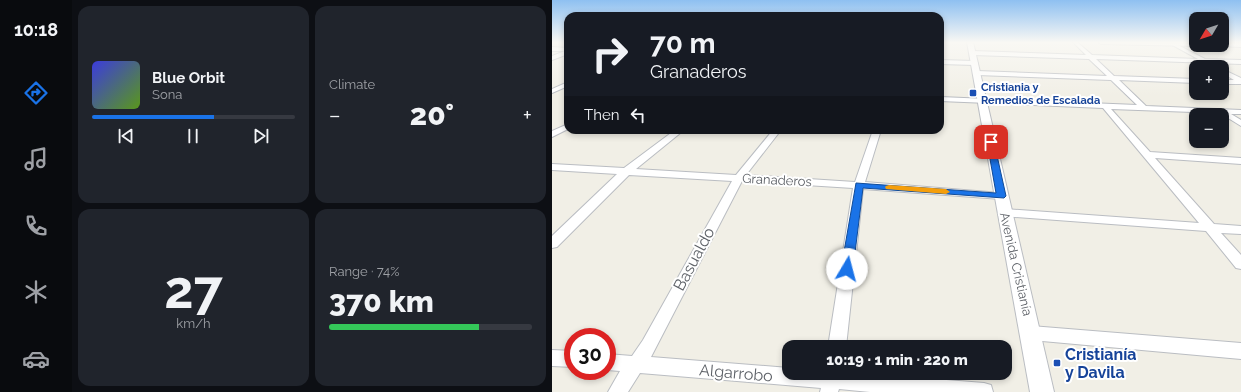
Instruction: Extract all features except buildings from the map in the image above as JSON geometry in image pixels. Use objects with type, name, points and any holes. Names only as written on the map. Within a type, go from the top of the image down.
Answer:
[{"type":"street","points":[[944,62],[955,60]]},
{"type":"street","name":"Avenida Cristianía","points":[[974,60],[1004,213],[1031,333],[1042,392]]},
{"type":"street","points":[[990,60],[1114,78],[1189,81]]},
{"type":"street","points":[[1095,60],[1143,107]]},
{"type":"street","points":[[1229,61],[1241,62]]},
{"type":"street","points":[[1229,74],[1241,82]]},
{"type":"street","points":[[1229,82],[1241,82]]},
{"type":"street","points":[[553,90],[564,86]]},
{"type":"street","points":[[553,90],[564,90]]},
{"type":"street","points":[[944,99],[1189,109]]},
{"type":"street","points":[[1105,106],[1241,264]]},
{"type":"street","points":[[1229,111],[1241,112]]},
{"type":"street","points":[[1229,115],[1241,124]]},
{"type":"street","points":[[552,134],[564,128]]},
{"type":"street","points":[[552,244],[627,171],[675,134]]},
{"type":"street","name":"Basualdo","points":[[617,392],[649,344],[739,178],[774,134]]},
{"type":"street","points":[[838,340],[859,185],[876,134]]},
{"type":"street","points":[[1146,155],[1241,161]]},
{"type":"street","name":"Granaderos","points":[[552,167],[859,185],[1001,196]]},
{"type":"street","points":[[1004,213],[1241,230]]},
{"type":"street","points":[[1031,333],[1241,351]]},
{"type":"street","points":[[552,358],[564,359]]},
{"type":"street","name":"Algarrobo","points":[[616,363],[832,382],[984,392]]},
{"type":"slow traffic","points":[[889,187],[946,192]]},
{"type":"place","name":"Cristiania y Remedios de Escalada","points":[[973,93]]},
{"type":"place","name":"Cristianía y Davila","points":[[1057,363]]},
{"type":"route","points":[[847,269],[859,185],[1001,196],[991,142]]}]
